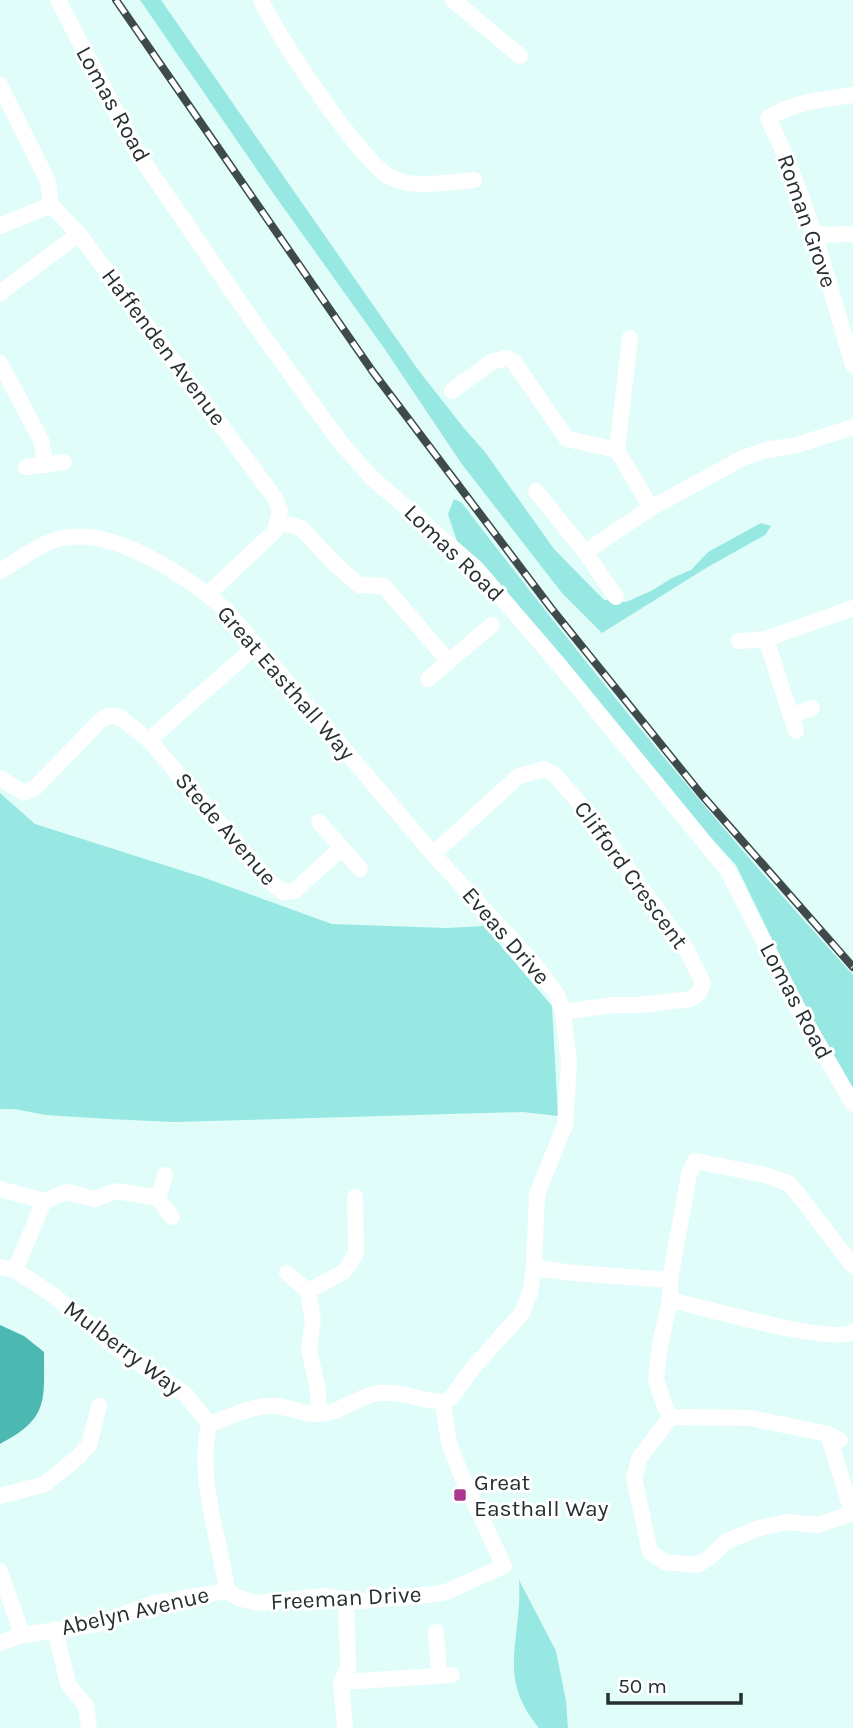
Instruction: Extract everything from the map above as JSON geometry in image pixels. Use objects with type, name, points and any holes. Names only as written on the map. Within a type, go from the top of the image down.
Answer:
[{"type":"street","name":"Lomas Road","points":[[58,0],[137,152],[324,421],[372,478],[476,568],[728,871],[796,1004],[853,1104]]},
{"type":"street","points":[[261,0],[281,36],[350,137],[373,164],[389,177],[406,183],[424,185],[474,180]]},
{"type":"street","points":[[453,0],[520,56]]},
{"type":"street","points":[[0,85],[48,181],[51,205],[0,226]]},
{"type":"street","name":"Roman Grove","points":[[853,95],[798,104],[768,118],[783,149],[814,235],[853,365]]},
{"type":"street","name":"Haffenden Avenue","points":[[51,205],[79,234],[275,498],[279,510],[278,522]]},
{"type":"street","points":[[0,293],[79,234]]},
{"type":"street","points":[[814,235],[853,234]]},
{"type":"street","points":[[630,338],[617,450],[652,508]]},
{"type":"street","points":[[452,391],[491,362],[507,358],[514,362],[568,439],[617,450]]},
{"type":"street","points":[[0,363],[41,440],[46,465]]},
{"type":"street","points":[[585,552],[652,508],[743,458],[766,450],[797,445],[853,427]]},
{"type":"street","points":[[26,467],[64,462]]},
{"type":"street","points":[[536,491],[585,552],[616,597]]},
{"type":"street","points":[[208,594],[270,536],[278,522],[301,528],[359,585],[384,586],[449,662]]},
{"type":"street","name":"Great Easthall Way","points":[[0,571],[43,544],[79,536],[104,540],[149,558],[208,594],[226,610],[405,820]]},
{"type":"street","points":[[739,641],[766,639],[853,608]]},
{"type":"street","points":[[428,679],[492,625]]},
{"type":"street","points":[[766,639],[794,723],[812,708]]},
{"type":"street","points":[[149,740],[256,646]]},
{"type":"street","name":"Stede Avenue","points":[[0,778],[24,793],[34,788],[107,716],[118,716],[149,740],[269,881],[283,892],[294,891],[342,848]]},
{"type":"street","name":"Clifford Crescent","points":[[433,853],[519,776],[544,769],[554,774],[601,829],[686,949],[703,983],[699,993],[691,999],[563,1012]]},
{"type":"street","name":"Eveas Drive","points":[[405,820],[536,966],[557,995],[563,1012],[569,1063],[565,1125],[537,1194],[534,1268],[530,1293],[522,1313],[472,1369],[452,1397],[443,1402]]},
{"type":"street","points":[[319,822],[360,869]]},
{"type":"street","points":[[671,1417],[664,1405],[656,1379],[670,1300],[670,1280],[689,1174],[695,1161],[765,1175],[790,1184],[853,1266]]},
{"type":"street","points":[[158,1198],[165,1175]]},
{"type":"street","points":[[0,1189],[44,1201],[67,1192],[95,1199],[116,1191],[158,1198],[172,1217]]},
{"type":"street","points":[[308,1291],[344,1272],[356,1253],[355,1197]]},
{"type":"street","points":[[8,1268],[44,1201]]},
{"type":"street","name":"Mulberry Way","points":[[8,1268],[50,1293],[112,1345],[186,1395],[209,1424]]},
{"type":"street","points":[[534,1268],[670,1280]]},
{"type":"street","points":[[287,1273],[308,1291],[313,1320],[309,1349],[318,1390],[319,1414]]},
{"type":"street","points":[[670,1300],[811,1333],[837,1335],[853,1332]]},
{"type":"street","points":[[209,1424],[253,1409],[277,1406],[300,1413],[335,1412],[375,1394],[411,1395],[443,1402]]},
{"type":"street","name":"Freeman Drive","points":[[227,1591],[257,1603],[324,1597],[359,1601],[446,1592],[505,1566],[462,1477],[449,1443],[443,1402]]},
{"type":"street","points":[[0,1496],[45,1484],[71,1463],[89,1445],[99,1406]]},
{"type":"street","points":[[671,1417],[750,1418],[834,1437],[852,1512],[818,1525],[787,1522],[756,1530],[727,1541],[697,1565],[665,1562],[650,1552],[635,1478],[640,1457],[647,1452],[671,1417]]},
{"type":"street","name":"Abelyn Avenue","points":[[0,1643],[22,1635],[97,1624],[154,1603],[227,1591],[205,1477],[204,1449],[209,1424]]},
{"type":"street","points":[[0,1571],[22,1635]]},
{"type":"street","points":[[345,1728],[341,1682],[348,1668],[346,1600]]},
{"type":"street","points":[[55,1629],[68,1684],[86,1706],[89,1728]]},
{"type":"street","points":[[341,1682],[445,1675],[436,1632]]},
{"type":"shaded area","points":[[140,0],[161,0],[419,371],[485,452],[554,549],[604,600],[626,602],[651,591],[691,570],[708,552],[761,523],[771,526],[765,535],[706,568],[602,633],[562,593],[461,463],[384,348]]},
{"type":"shaded area","points":[[454,499],[462,503],[556,624],[701,802],[853,975],[853,1093],[829,1057],[736,865],[458,544],[448,514]]},
{"type":"shaded area","points":[[0,793],[35,824],[205,878],[332,924],[447,928],[484,926],[552,1006],[558,1116],[523,1112],[173,1122],[46,1115],[0,1109]]},
{"type":"shaded area","points":[[0,1325],[24,1336],[44,1352],[44,1369],[43,1396],[35,1417],[28,1426],[0,1444]]},
{"type":"shaded area","points":[[519,1580],[556,1651],[566,1701],[568,1728],[539,1728],[518,1691],[514,1657]]},
{"type":"railway","points":[[116,0],[373,372],[551,608],[701,794],[853,967]]},
{"type":"place","name":"Great Easthall Way","points":[[460,1495]]}]
